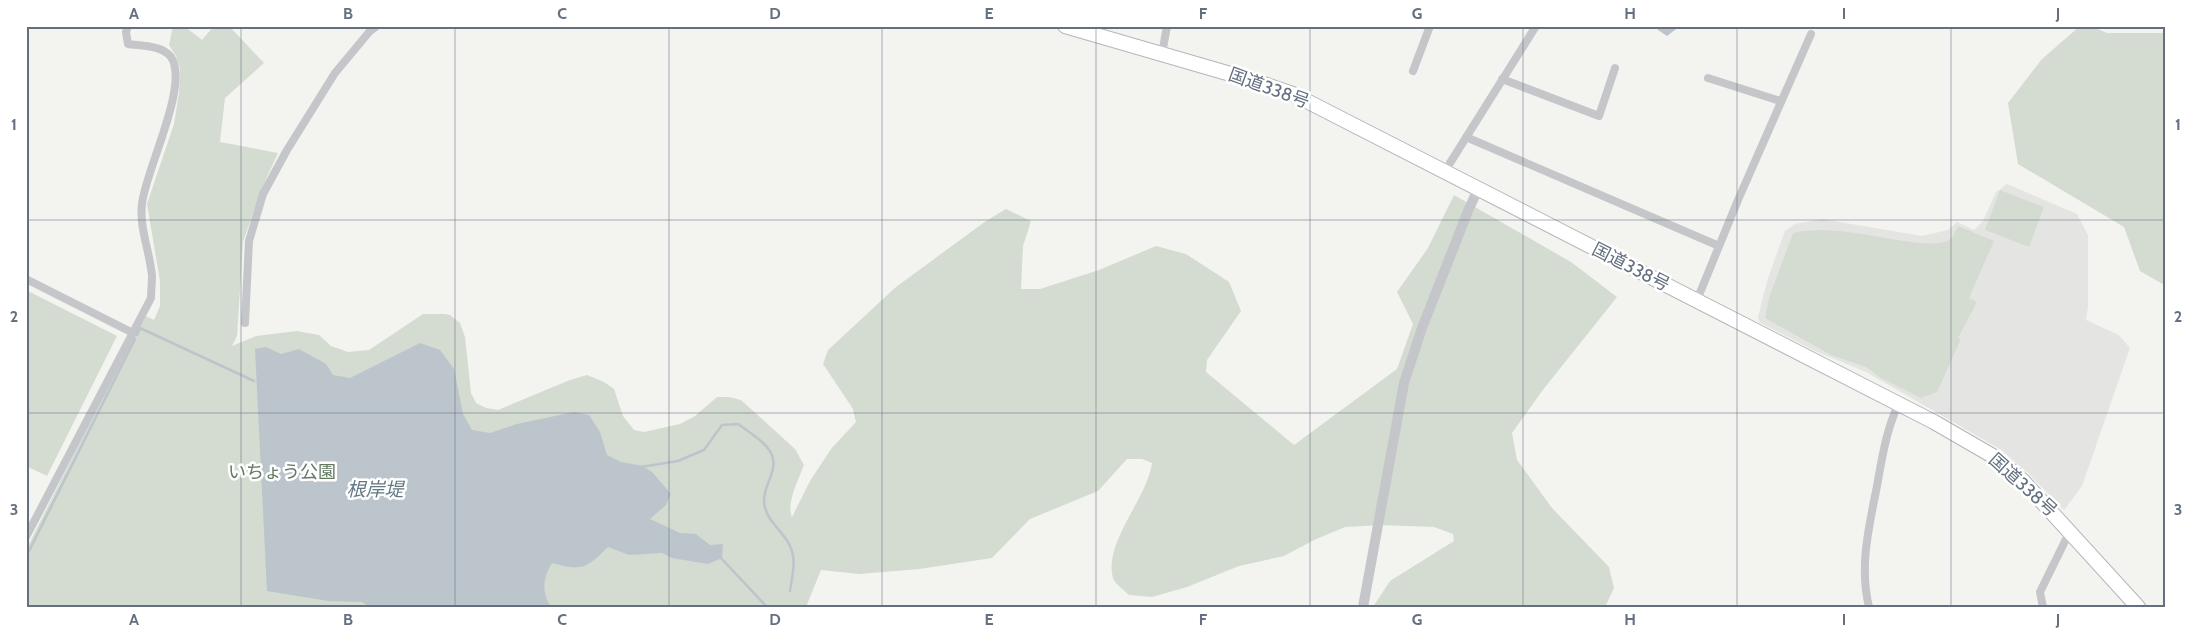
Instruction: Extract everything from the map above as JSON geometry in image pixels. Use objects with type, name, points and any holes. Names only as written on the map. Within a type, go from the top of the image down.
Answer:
[{"type":"highway","name":"国道338号","points":[[1065,26],[1293,94],[1934,422],[1998,459],[2024,481],[2071,530],[2138,607]]},
{"type":"street","points":[[26,537],[151,298],[152,275],[146,248],[141,207],[143,192],[164,131],[174,90],[176,72],[170,57],[157,48],[128,44],[126,32],[128,26]]},
{"type":"street","points":[[245,323],[249,241],[263,194],[304,121],[334,73],[370,31],[377,26]]},
{"type":"street","points":[[1162,54],[1167,26]]},
{"type":"street","points":[[1413,71],[1430,26]]},
{"type":"street","points":[[1444,171],[1536,26]]},
{"type":"street","points":[[1698,300],[1780,101],[1810,34]]},
{"type":"street","points":[[1502,79],[1599,116],[1614,68]]},
{"type":"street","points":[[1708,78],[1780,101]]},
{"type":"street","points":[[1466,137],[1719,246]]},
{"type":"street","points":[[1363,607],[1404,383],[1429,310],[1478,189]]},
{"type":"street","points":[[26,279],[133,333]]},
{"type":"street","points":[[1869,607],[1865,578],[1865,546],[1887,433],[1898,405]]},
{"type":"street","points":[[2043,607],[2040,592],[2071,530]]},
{"type":"shaded area","points":[[2007,184],[2077,214],[2088,235],[2088,307],[2086,320],[2119,335],[2130,348],[2082,486],[2064,510],[2029,474],[2000,449],[1866,372],[1815,351],[1759,322],[1758,317],[1768,278],[1785,231],[1795,224],[1822,219],[1922,236],[1948,230],[1957,222],[1974,230],[1983,221],[1996,192]]},
{"type":"green space","name":"いちょう公園","points":[[173,26],[184,26],[202,40],[214,26],[229,26],[264,63],[225,98],[220,142],[278,153],[261,190],[243,242],[237,336],[232,346],[256,336],[297,331],[319,335],[331,346],[348,352],[369,350],[423,314],[444,314],[450,315],[460,323],[465,337],[471,393],[476,403],[486,408],[498,410],[570,380],[587,375],[604,382],[614,389],[623,416],[634,430],[644,432],[680,424],[695,416],[717,397],[741,400],[795,449],[804,465],[792,498],[792,517],[810,481],[831,449],[856,422],[853,409],[823,364],[828,350],[896,287],[986,221],[1006,209],[1031,221],[1023,246],[1021,289],[1040,289],[1099,270],[1156,246],[1186,254],[1229,282],[1241,311],[1207,360],[1206,372],[1294,445],[1397,369],[1413,324],[1397,292],[1428,248],[1454,195],[1571,262],[1617,297],[1542,391],[1512,433],[1517,460],[1552,508],[1609,567],[1614,588],[1606,605],[1603,607],[1373,607],[1390,581],[1454,541],[1453,534],[1434,527],[1381,525],[1345,527],[1314,540],[1284,556],[1239,566],[1187,587],[1152,597],[1129,595],[1113,578],[1114,550],[1142,491],[1152,463],[1142,459],[1127,459],[1098,491],[1030,519],[992,558],[919,569],[859,574],[821,570],[806,607],[26,607],[26,550],[130,342],[146,316],[154,320],[160,306],[160,281],[147,204],[174,124],[179,93],[180,69],[176,56],[169,45]]},
{"type":"green space","points":[[2080,26],[2091,26],[2107,33],[2166,33],[2166,286],[2140,271],[2124,227],[2018,164],[2008,103],[2042,59]]},
{"type":"green space","points":[[2000,190],[2044,207],[2029,247],[1985,230]]},
{"type":"green space","points":[[1958,226],[1994,241],[1969,298],[1977,302],[1958,338],[1961,339],[1937,392],[1921,398],[1881,378],[1866,367],[1831,355],[1765,318],[1769,298],[1793,233],[1823,230],[1838,231],[1912,242],[1935,243],[1949,240]]},
{"type":"green space","points":[[26,290],[117,336],[47,476],[26,466]]},
{"type":"water","points":[[1657,26],[1680,26],[1667,36],[1658,30]]},
{"type":"water","name":"根岸堤","points":[[420,343],[440,350],[454,369],[463,414],[472,430],[490,433],[517,424],[574,412],[589,415],[600,432],[607,455],[621,462],[643,466],[653,473],[671,494],[666,505],[650,519],[680,533],[696,534],[710,545],[723,544],[722,558],[708,564],[672,558],[662,553],[629,555],[608,547],[589,564],[583,566],[570,567],[552,563],[544,585],[551,607],[370,607],[362,602],[328,601],[267,591],[255,349],[266,347],[281,354],[299,349],[326,364],[333,375],[350,378]]},
{"type":"waterway","points":[[137,335],[140,328],[254,381]]},
{"type":"waterway","points":[[26,557],[135,339]]},
{"type":"waterway","points":[[641,467],[678,461],[704,450],[722,425],[738,424],[759,439],[768,449],[773,459],[764,500],[765,507],[770,519],[787,540],[792,551],[793,568],[790,591]]},
{"type":"waterway","points":[[720,557],[767,607]]}]
